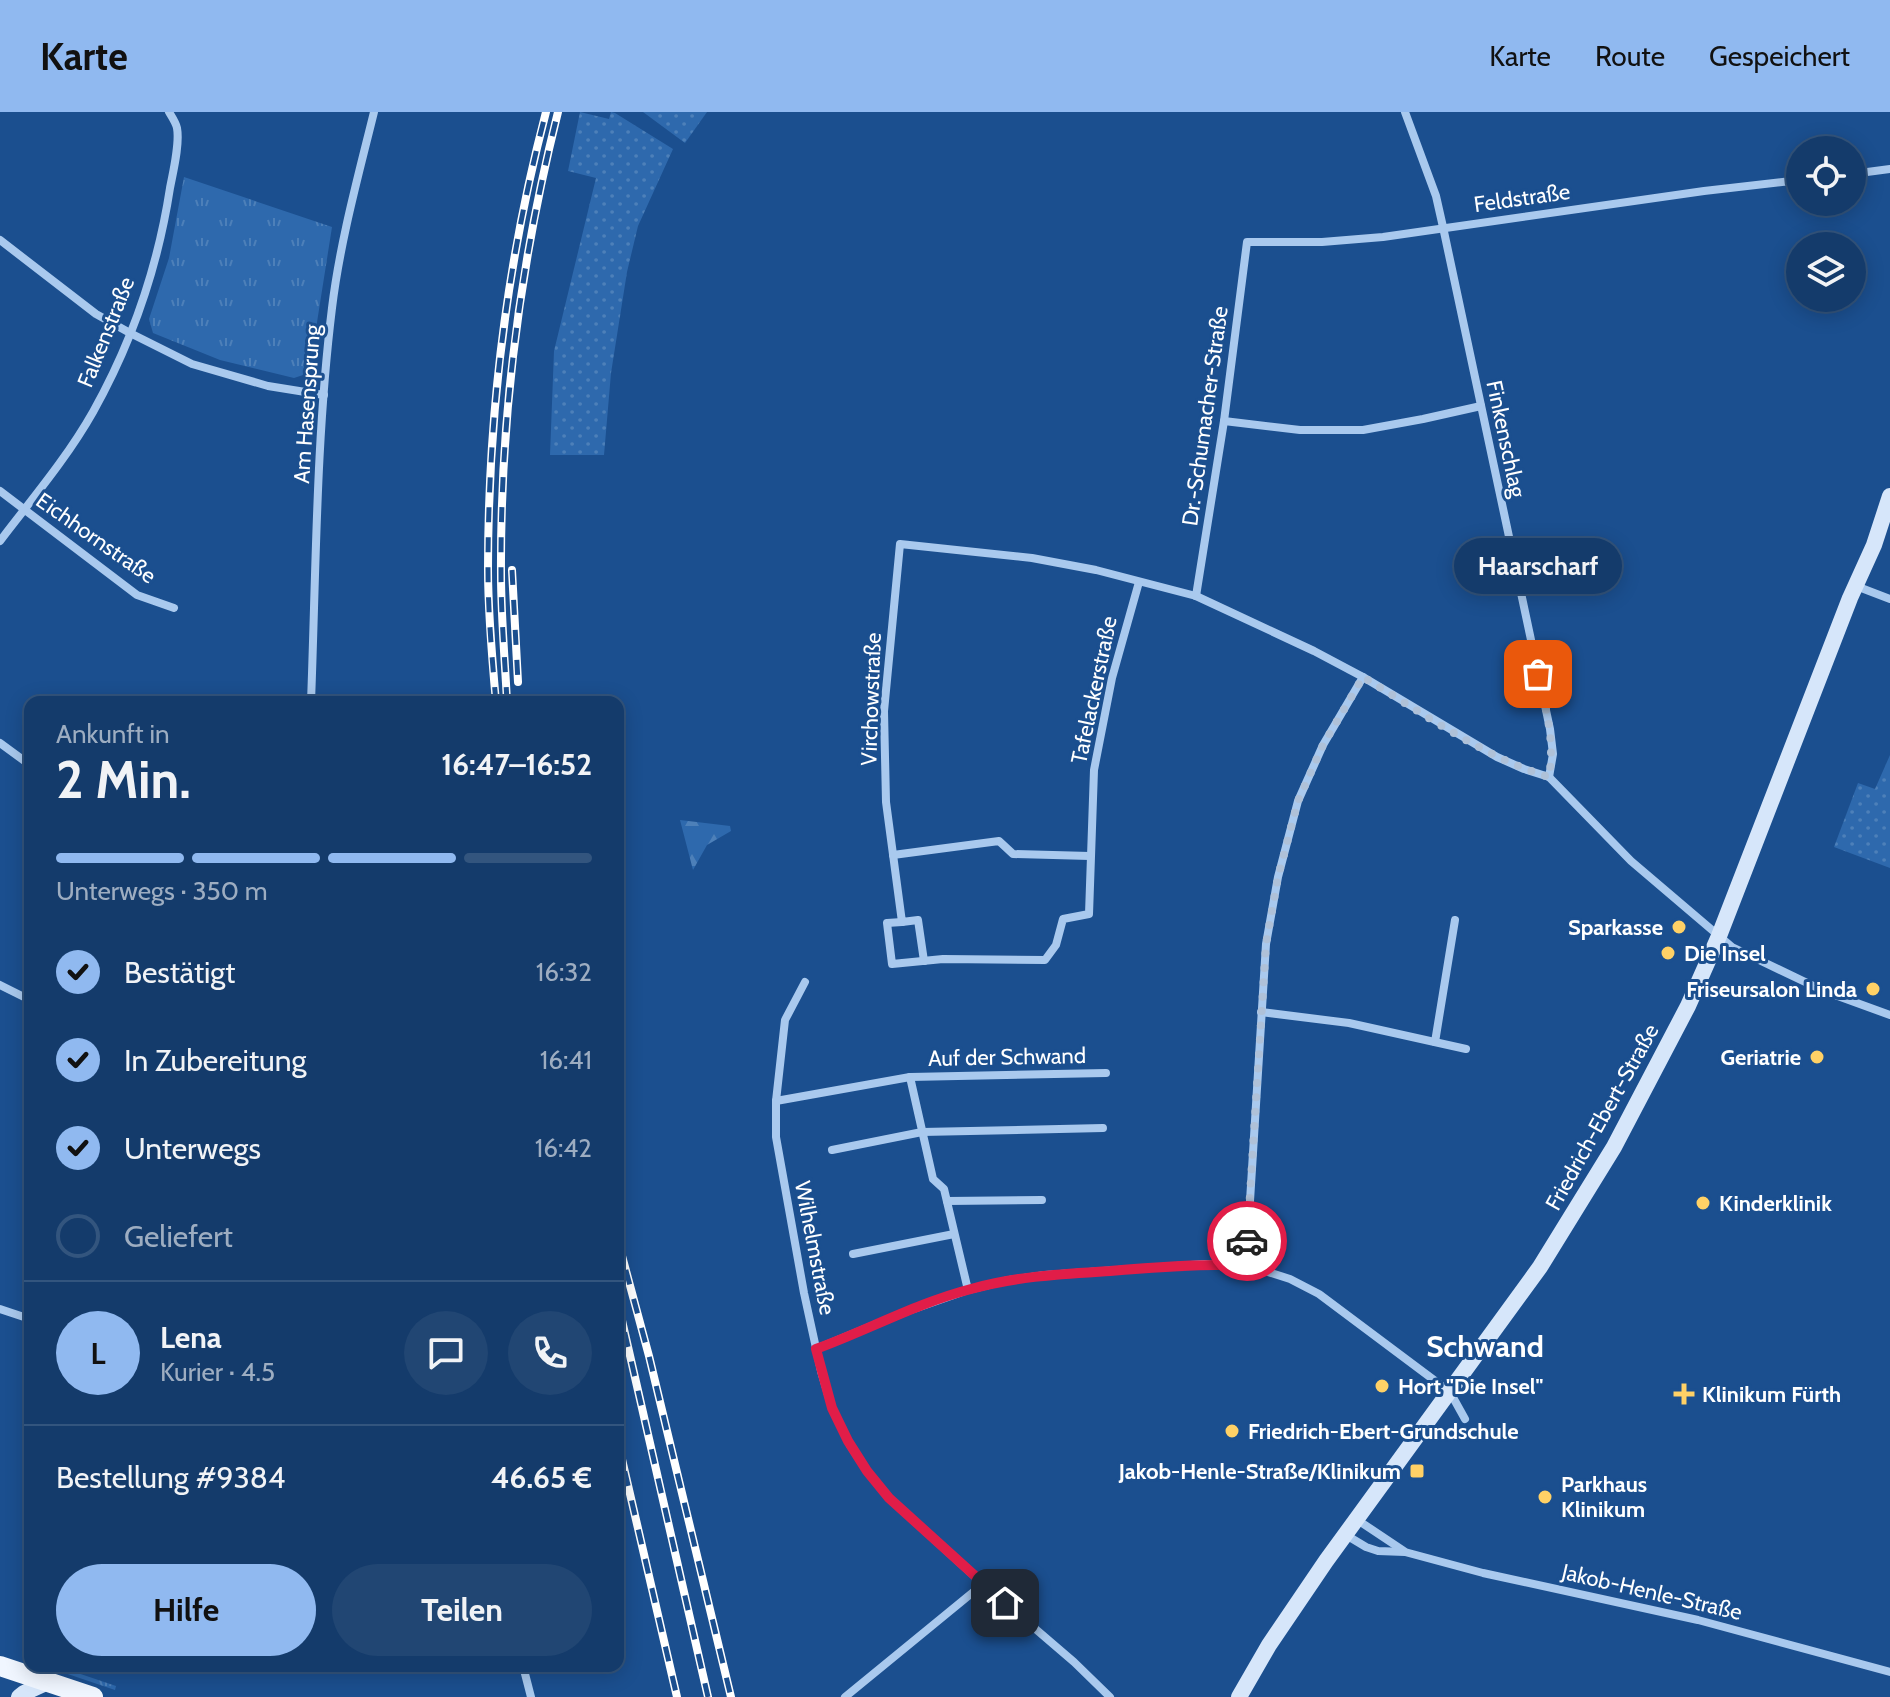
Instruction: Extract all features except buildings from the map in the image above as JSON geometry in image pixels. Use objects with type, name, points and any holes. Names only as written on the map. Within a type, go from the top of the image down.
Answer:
[{"type":"main road","points":[[0,1666],[82,1695]]},
{"type":"street","name":"Falkenstraße","points":[[0,541],[53,472],[92,413],[123,352],[163,231],[177,126],[169,112]]},
{"type":"street","name":"Am Hasensprung","points":[[311,696],[324,395],[332,306],[345,233],[374,112]]},
{"type":"street","name":"Finkenschlag","points":[[1405,112],[1436,196],[1443,227],[1550,729],[1553,754],[1549,777]]},
{"type":"street","points":[[1866,172],[1890,169]]},
{"type":"street","name":"Feldstraße","points":[[1247,242],[1322,242],[1383,237],[1786,182]]},
{"type":"street","points":[[0,240],[96,314],[192,364],[268,386],[324,395]]},
{"type":"street","name":"Dr.-Schumacher-Straße","points":[[1196,596],[1224,421],[1247,242]]},
{"type":"street","points":[[1224,421],[1300,430],[1363,430],[1481,406]]},
{"type":"street","name":"Eichhornstraße","points":[[0,491],[137,595],[174,608]]},
{"type":"street","name":"Friedrich-Ebert-Straße","points":[[1239,1697],[1269,1645],[1345,1534],[1540,1267],[1614,1147],[1688,1006],[1719,936],[1874,545],[1890,496]]},
{"type":"street","name":"Virchowstraße","points":[[902,922],[886,802],[884,711],[900,544],[1032,558],[1139,582]]},
{"type":"street","points":[[1139,582],[1196,596],[1314,651],[1497,757],[1549,777],[1631,861],[1732,947],[1824,991],[1890,1015]]},
{"type":"street","name":"Tafelackerstraße","points":[[924,961],[1045,960],[1056,945],[1063,919],[1089,914],[1094,770],[1103,716],[1139,582]]},
{"type":"street","points":[[1856,586],[1890,599]]},
{"type":"street","points":[[1246,1265],[1266,944],[1278,877],[1298,801],[1323,745],[1363,677]]},
{"type":"street","points":[[0,743],[24,761]]},
{"type":"street","points":[[893,855],[999,841],[1013,854],[1090,856]]},
{"type":"street","points":[[918,920],[924,961],[892,964],[887,923],[902,922],[918,920]]},
{"type":"street","points":[[1435,1042],[1455,920]]},
{"type":"street","name":"Wilhelmstraße","points":[[805,982],[785,1020],[776,1101],[776,1137],[816,1349],[832,1408],[848,1441],[889,1498],[1110,1697]]},
{"type":"street","points":[[0,985],[24,997]]},
{"type":"street","points":[[1261,1012],[1349,1023],[1466,1049]]},
{"type":"street","name":"Auf der Schwand","points":[[776,1101],[910,1077],[1106,1073]]},
{"type":"street","name":"Auf der Schwand","points":[[910,1077],[933,1179],[944,1189],[968,1290]]},
{"type":"street","points":[[832,1150],[922,1132],[1103,1128]]},
{"type":"street","points":[[947,1201],[1042,1200]]},
{"type":"street","points":[[853,1254],[954,1234]]},
{"type":"street","points":[[816,1349],[908,1311],[968,1290],[1009,1280],[1205,1264],[1246,1265],[1290,1279],[1319,1294],[1450,1392],[1465,1419]]},
{"type":"street","points":[[0,1309],[24,1317]]},
{"type":"street","name":"Jakob-Henle-Straße","points":[[1356,1519],[1405,1552]]},
{"type":"street","name":"Jakob-Henle-Straße","points":[[1345,1534],[1378,1551],[1405,1552],[1483,1573],[1698,1620],[1890,1672]]},
{"type":"street","points":[[845,1697],[983,1584]]},
{"type":"street","points":[[525,1672],[531,1697]]},
{"type":"street","points":[[19,1697],[48,1682]]},
{"type":"green space","points":[[580,112],[609,119],[611,112],[615,113],[673,149],[638,226],[627,272],[611,373],[604,455],[550,455],[554,351],[596,178],[568,171]]},
{"type":"green space","points":[[643,112],[707,112],[685,143]]},
{"type":"green space","points":[[184,177],[332,227],[309,373],[294,378],[220,360],[153,333],[149,319],[169,258]]},
{"type":"green space","points":[[1890,755],[1890,868],[1834,847],[1858,783],[1875,789]]},
{"type":"green space","points":[[680,820],[730,826],[731,831],[707,845],[693,870]]},
{"type":"green space","points":[[62,1672],[75,1672],[116,1686],[115,1690]]},
{"type":"railway","points":[[495,696],[488,569],[496,396],[520,224],[546,112]]},
{"type":"railway","points":[[507,696],[501,575],[509,400],[523,284],[558,112]]},
{"type":"railway","points":[[512,570],[518,682]]},
{"type":"railway","points":[[624,1263],[731,1697]]},
{"type":"railway","points":[[624,1329],[708,1697]]},
{"type":"railway","points":[[624,1468],[677,1697]]},
{"type":"way so far","points":[[1247,1241],[1266,944],[1278,877],[1298,801],[1323,745],[1363,677],[1497,757],[1549,777],[1553,754],[1538,674]]},
{"type":"place","name":"Haarscharf","points":[[1538,674]]},
{"type":"place","name":"Sparkasse","points":[[1679,927]]},
{"type":"place","name":"Die Insel","points":[[1668,953]]},
{"type":"place","name":"Friseursalon Linda","points":[[1873,989]]},
{"type":"place","name":"Geriatrie","points":[[1817,1057]]},
{"type":"place","name":"Kinderklinik","points":[[1703,1203]]},
{"type":"place","name":"Hort \"Die Insel\"","points":[[1382,1386]]},
{"type":"place","name":"Klinikum Fürth","points":[[1684,1394]]},
{"type":"place","name":"Friedrich-Ebert-Grundschule","points":[[1232,1431]]},
{"type":"place","name":"Jakob-Henle-Straße/Klinikum","points":[[1417,1471]]},
{"type":"place","name":"Parkhaus Klinikum","points":[[1545,1497]]},
{"type":"district","name":"Schwand","points":[[1485,1346]]},
{"type":"route","points":[[1005,1603],[889,1498],[867,1471],[832,1408],[816,1349],[908,1311],[968,1290],[1009,1280],[1205,1264],[1246,1265],[1247,1241]]}]
